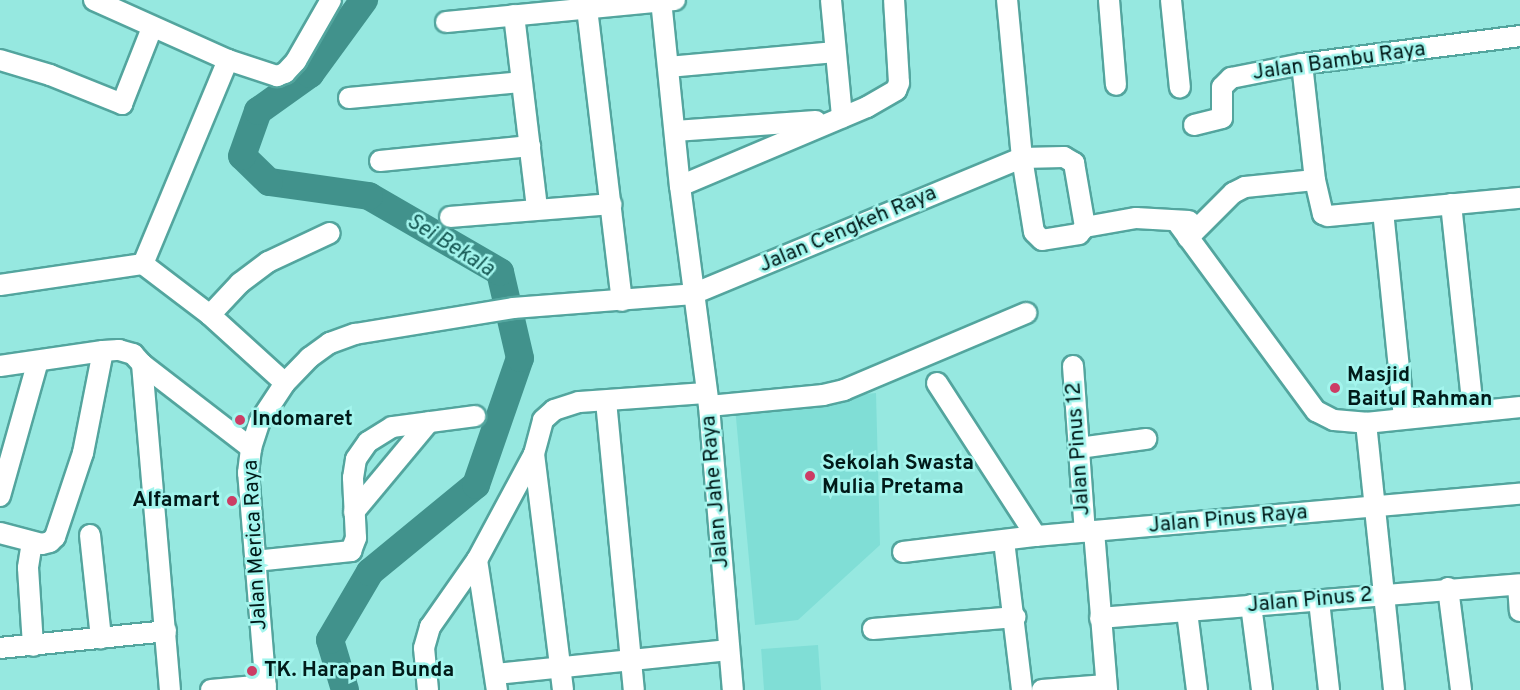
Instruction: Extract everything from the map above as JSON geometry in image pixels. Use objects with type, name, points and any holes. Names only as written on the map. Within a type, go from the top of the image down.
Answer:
[{"type":"street","points":[[94,0],[152,28],[228,60],[277,76],[285,73],[310,40],[325,2]]},
{"type":"street","points":[[446,22],[514,15],[586,3],[666,0]]},
{"type":"street","name":"Jalan Jahe Raya","points":[[666,0],[668,67],[680,186],[707,399],[733,690]]},
{"type":"street","points":[[831,0],[836,52],[837,118]]},
{"type":"street","points":[[680,186],[896,90],[899,83],[894,0]]},
{"type":"street","points":[[1007,0],[1022,158],[1031,221],[1037,237],[1042,240],[1071,237],[1079,234],[1085,227],[1136,218],[1154,218],[1182,230],[1316,411],[1334,420],[1366,423],[1520,407]]},
{"type":"street","points":[[1108,0],[1116,85]]},
{"type":"street","points":[[1171,0],[1180,88]]},
{"type":"street","points":[[586,3],[622,301]]},
{"type":"street","points":[[514,15],[520,82],[537,209]]},
{"type":"street","points":[[0,60],[50,75],[122,104],[152,28]]},
{"type":"street","name":"Jalan Bambu Raya","points":[[1194,125],[1222,118],[1222,87],[1231,78],[1302,64],[1520,36]]},
{"type":"street","points":[[668,67],[836,52]]},
{"type":"street","points":[[143,264],[228,60]]},
{"type":"street","points":[[1302,64],[1315,180],[1323,214],[1329,216],[1520,198]]},
{"type":"street","points":[[349,98],[520,82]]},
{"type":"street","points":[[675,131],[837,118]]},
{"type":"street","points":[[380,161],[530,146]]},
{"type":"street","points":[[1022,158],[1064,158],[1074,163],[1085,227]]},
{"type":"street","name":"Jalan Cengkeh Raya","points":[[493,311],[693,294],[1022,158]]},
{"type":"street","points":[[1182,230],[1208,219],[1233,193],[1245,187],[1315,180]]},
{"type":"street","points":[[450,217],[611,204]]},
{"type":"street","points":[[1451,204],[1473,411]]},
{"type":"street","points":[[1383,211],[1404,418]]},
{"type":"street","points":[[210,315],[240,283],[268,262],[330,233]]},
{"type":"street","points":[[0,285],[143,264],[210,315],[285,383]]},
{"type":"street","name":"Jalan Merica Raya","points":[[266,687],[248,473],[251,448],[260,421],[285,383],[309,358],[330,343],[356,334],[493,311]]},
{"type":"street","points":[[428,690],[424,648],[430,627],[477,560],[534,454],[543,420],[554,410],[579,402],[823,395],[844,390],[1026,313]]},
{"type":"street","points":[[0,366],[103,351],[119,350],[133,354],[142,364],[251,448]]},
{"type":"street","points":[[0,533],[32,542],[50,542],[59,528],[83,453],[103,351]]},
{"type":"street","points":[[0,496],[38,361]]},
{"type":"street","points":[[142,364],[170,690]]},
{"type":"street","name":"Jalan Pinus 12","points":[[1073,366],[1078,448],[1090,532]]},
{"type":"street","points":[[937,383],[1036,536]]},
{"type":"street","points":[[606,401],[634,690]]},
{"type":"street","points":[[255,561],[351,551],[356,538],[353,478],[356,459],[368,442],[392,427],[475,416]]},
{"type":"street","points":[[354,512],[429,422]]},
{"type":"street","points":[[1366,423],[1394,690]]},
{"type":"street","points":[[1078,448],[1146,439]]},
{"type":"street","points":[[534,454],[562,666],[563,690]]},
{"type":"street","name":"Jalan Pinus Raya","points":[[903,552],[1036,536],[1520,494]]},
{"type":"street","points":[[1042,690],[1107,687],[1090,532]]},
{"type":"street","points":[[90,535],[101,638]]},
{"type":"street","points":[[1004,541],[1015,617],[1022,690]]},
{"type":"street","points":[[32,542],[28,568],[33,646]]},
{"type":"street","points":[[477,560],[497,682],[562,666],[729,650]]},
{"type":"street","points":[[1519,584],[1520,611]]},
{"type":"street","name":"Jalan Pinus 2","points":[[1100,618],[1519,584]]},
{"type":"street","points":[[1448,588],[1461,690]]},
{"type":"street","points":[[1318,601],[1329,690]]},
{"type":"street","points":[[1251,605],[1262,690]]},
{"type":"street","points":[[1188,612],[1197,690]]},
{"type":"street","points":[[873,629],[1015,617]]},
{"type":"street","points":[[0,648],[166,631]]},
{"type":"street","points":[[212,690],[266,687]]},
{"type":"shaded area","name":"Sekolah Swasta Mulia Pretama","points":[[876,393],[880,545],[798,620],[755,625],[735,407]]},
{"type":"shaded area","points":[[818,645],[821,690],[764,690],[761,649]]},
{"type":"waterway","name":"Sei Bekala","points":[[345,690],[330,640],[370,572],[476,485],[520,358],[500,272],[369,196],[269,182],[242,156],[258,111],[310,74],[364,0]]},
{"type":"place","name":"Masjid Baitul Rahman","points":[[1335,388]]},
{"type":"place","name":"Indomaret","points":[[240,420]]},
{"type":"place","name":"Sekolah Swasta Mulia Pretama","points":[[810,476]]},
{"type":"place","name":"Alfamart","points":[[232,501]]},
{"type":"place","name":"TK. Harapan Bunda","points":[[252,671]]}]
